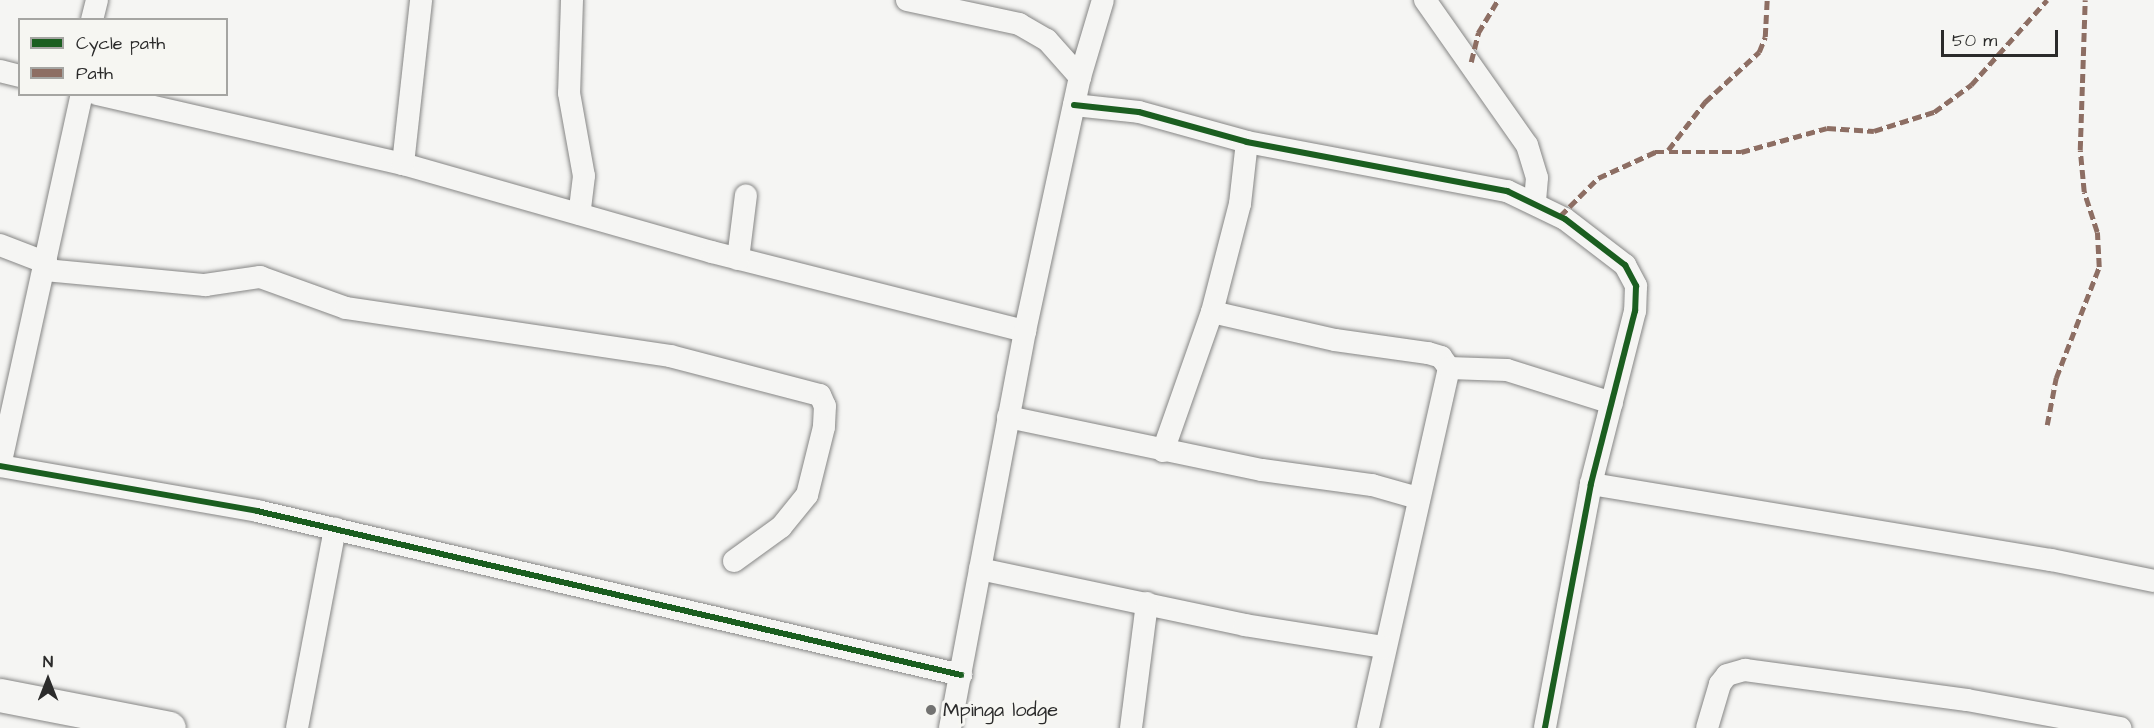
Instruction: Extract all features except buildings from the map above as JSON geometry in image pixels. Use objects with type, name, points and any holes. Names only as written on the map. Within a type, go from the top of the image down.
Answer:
[{"type":"highway","points":[[0,695],[169,728]]},
{"type":"street","points":[[92,18],[97,0]]},
{"type":"street","points":[[403,164],[421,0]]},
{"type":"street","points":[[572,0],[569,93],[584,176],[579,214]]},
{"type":"street","points":[[907,0],[1019,24],[1047,40],[1080,77]]},
{"type":"street","points":[[950,728],[1024,331],[1080,77],[1103,0]]},
{"type":"street","points":[[1425,0],[1527,145],[1537,178],[1535,202]]},
{"type":"street","points":[[0,71],[18,76]]},
{"type":"street","points":[[82,96],[46,266],[0,466],[186,498],[335,529],[961,675]]},
{"type":"street","points":[[106,96],[403,164],[738,259],[1024,331]]},
{"type":"street","points":[[1074,105],[1139,112],[1247,142],[1507,191],[1535,202],[1593,237],[1632,276],[1635,311],[1591,484],[1545,728]]},
{"type":"street","points":[[1163,451],[1212,312],[1240,204],[1247,142]]},
{"type":"street","points":[[738,259],[746,195]]},
{"type":"street","points":[[0,245],[46,266],[205,285],[260,277],[346,308],[670,356],[820,395],[825,406],[824,428],[807,495],[781,527],[734,561]]},
{"type":"street","points":[[1212,312],[1335,340],[1428,352],[1441,357],[1449,368],[1384,647],[1368,728]]},
{"type":"street","points":[[1449,368],[1507,370],[1612,403]]},
{"type":"street","points":[[1008,417],[1262,470],[1366,484],[1419,498]]},
{"type":"street","points":[[1591,484],[2051,560],[2154,581]]},
{"type":"street","points":[[297,728],[335,529]]},
{"type":"street","points":[[980,569],[1245,625],[1384,647]]},
{"type":"street","points":[[1138,727],[1147,603]]},
{"type":"street","points":[[1707,728],[1719,684],[1727,675],[1745,670],[1967,700],[2120,728]]},
{"type":"marked path","points":[[1471,62],[1478,33],[1498,0]]},
{"type":"marked path","points":[[1668,150],[1705,102],[1759,52],[1765,37],[1767,0]]},
{"type":"marked path","points":[[1560,216],[1598,178],[1655,152],[1741,152],[1827,128],[1874,131],[1934,112],[1971,85],[2047,0]]},
{"type":"marked path","points":[[2047,425],[2056,378],[2099,267],[2097,232],[2084,192],[2080,150],[2085,0]]},
{"type":"cycle path","points":[[1074,105],[1139,112],[1247,142],[1507,191],[1565,219],[1625,265],[1636,286],[1635,311],[1591,484],[1545,728]]},
{"type":"cycle path","points":[[0,466],[257,511],[961,675]]},
{"type":"place","name":"Mpinga lodge","points":[[931,710]]}]
